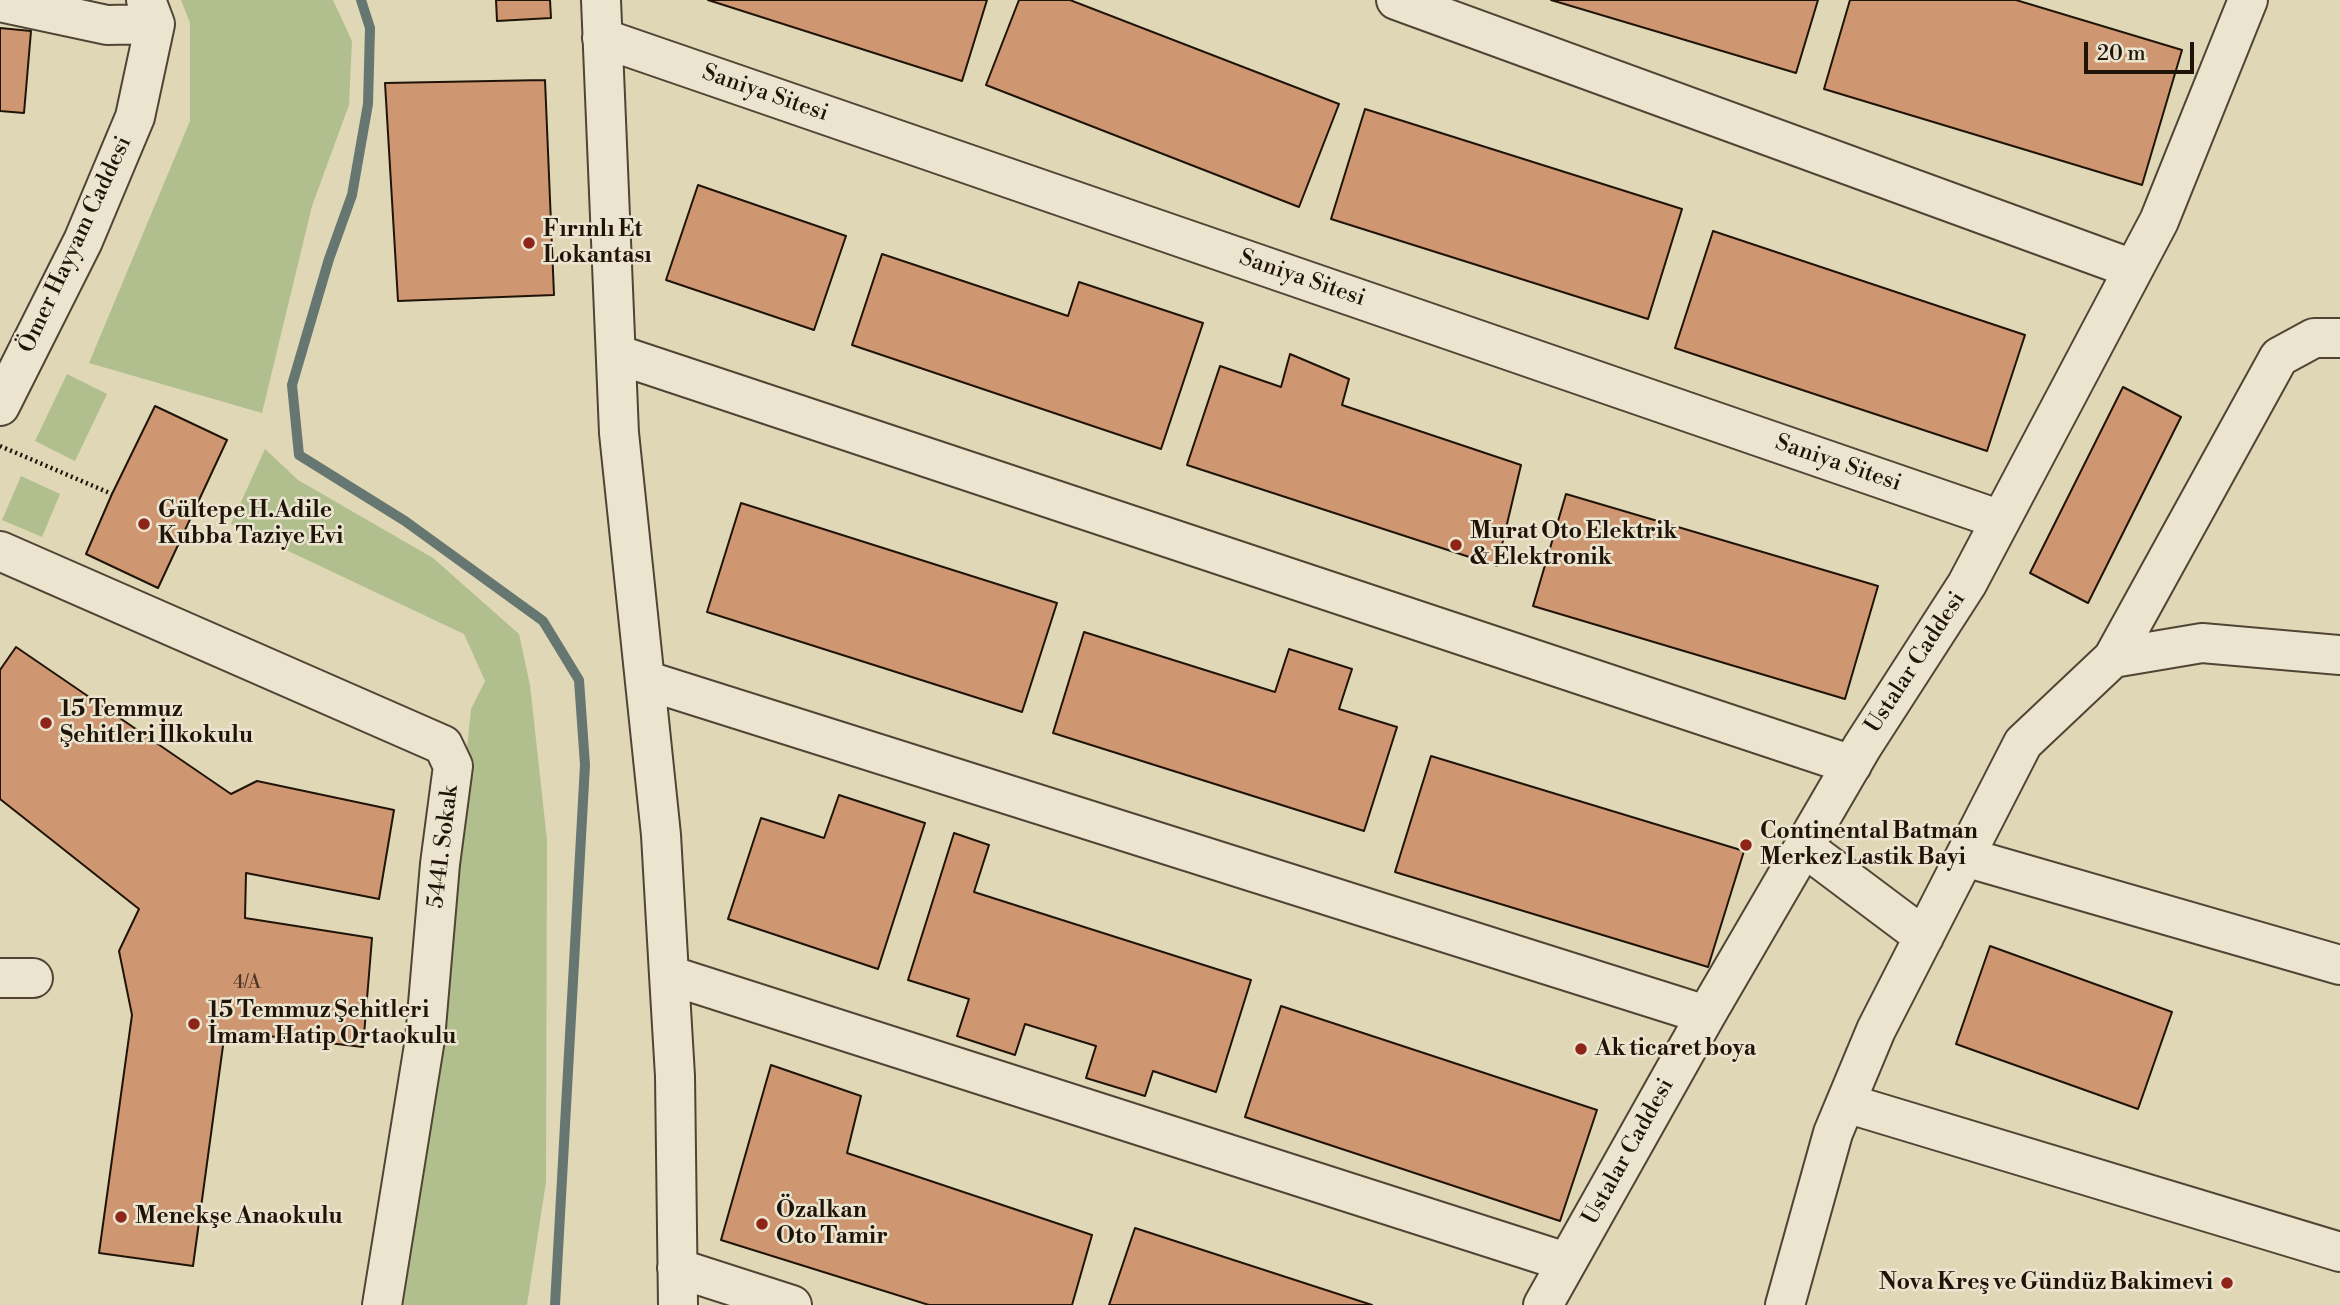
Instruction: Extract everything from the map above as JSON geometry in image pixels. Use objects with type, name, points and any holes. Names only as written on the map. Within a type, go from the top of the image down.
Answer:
[{"type":"street","points":[[601,0],[619,433],[661,835],[675,1076],[678,1287],[792,1305]]},
{"type":"street","points":[[1396,0],[2133,269]]},
{"type":"street","name":"Ustalar Caddesi","points":[[1542,1305],[1706,1015],[1852,765],[1967,584],[2159,221],[2249,0]]},
{"type":"street","points":[[0,2],[107,25],[150,12]]},
{"type":"street","name":"Ömer Hayyam Caddesi","points":[[0,406],[82,241],[135,117],[150,12]]},
{"type":"street","name":"Saniya Sitesi","points":[[602,38],[2001,520]]},
{"type":"street","points":[[1785,1305],[1833,1133],[1876,1030],[2023,743],[2113,658],[2279,357],[2314,338],[2340,338]]},
{"type":"street","points":[[616,354],[1852,765]]},
{"type":"street","name":"5441. Sokak","points":[[0,551],[443,745],[453,766],[440,864],[425,1039],[382,1305]]},
{"type":"street","points":[[2113,658],[2202,643],[2340,655]]},
{"type":"street","points":[[645,680],[1706,1015]]},
{"type":"street","points":[[1804,847],[1924,937]]},
{"type":"street","points":[[1965,857],[2340,965]]},
{"type":"street","points":[[669,975],[1566,1262]]},
{"type":"street","points":[[1846,1103],[2340,1252]]},
{"type":"path","points":[[0,446],[112,494]]},
{"type":"green space","points":[[181,0],[333,0],[352,41],[349,105],[312,206],[262,413],[89,363],[190,121],[190,23]]},
{"type":"green space","points":[[67,374],[107,394],[75,461],[35,441]]},
{"type":"green space","points":[[265,449],[298,480],[433,558],[519,634],[530,685],[547,840],[546,1182],[527,1305],[399,1305],[429,1123],[471,709],[485,681],[464,634],[231,524]]},
{"type":"green space","points":[[21,476],[60,494],[42,537],[2,520]]},
{"type":"building","points":[[496,0],[550,0],[551,18],[497,21]]},
{"type":"building","points":[[708,0],[987,0],[962,81]]},
{"type":"building","points":[[1019,0],[1070,0],[1339,104],[1299,207],[986,85]]},
{"type":"building","points":[[1551,0],[1818,0],[1796,73]]},
{"type":"building","points":[[1850,0],[2016,0],[2182,50],[2142,185],[1824,89]]},
{"type":"building","points":[[0,28],[31,31],[24,113],[0,111]]},
{"type":"building","points":[[545,80],[554,295],[398,301],[385,83]]},
{"type":"building","points":[[1365,109],[1682,209],[1648,319],[1331,219]]},
{"type":"building","points":[[698,185],[846,236],[814,330],[666,280]]},
{"type":"building","points":[[1713,231],[2025,335],[1987,451],[1675,348]]},
{"type":"building","points":[[882,254],[1068,316],[1079,282],[1203,323],[1161,449],[852,345]]},
{"type":"building","points":[[1290,354],[1349,379],[1342,405],[1521,465],[1497,566],[1187,465],[1220,366],[1281,387]]},
{"type":"building","points":[[2123,387],[2181,417],[2088,603],[2030,573]]},
{"type":"building","name":"Gültepe H.Adile Kubba Taziye Evi","points":[[155,406],[227,440],[158,588],[86,554]]},
{"type":"building","points":[[1566,494],[1878,586],[1845,699],[1533,606]]},
{"type":"building","points":[[741,503],[1057,603],[1022,712],[707,612]]},
{"type":"building","points":[[1084,632],[1275,692],[1289,649],[1352,669],[1339,709],[1397,727],[1364,831],[1053,733]]},
{"type":"building","points":[[16,647],[231,794],[257,781],[394,810],[379,899],[246,873],[245,918],[372,938],[363,1047],[225,1031],[193,1266],[99,1253],[132,1015],[119,951],[139,909],[0,799],[0,670]]},
{"type":"building","points":[[1431,756],[1744,851],[1708,967],[1395,872]]},
{"type":"building","points":[[839,795],[925,823],[878,969],[728,919],[761,818],[824,838]]},
{"type":"building","points":[[954,833],[989,845],[974,892],[1251,980],[1216,1092],[1153,1071],[1145,1096],[1086,1078],[1096,1046],[1025,1024],[1015,1055],[957,1036],[969,999],[908,980]]},
{"type":"building","points":[[1990,946],[2172,1012],[2138,1109],[1956,1044]]},
{"type":"building","points":[[1281,1006],[1597,1110],[1560,1221],[1245,1117]]},
{"type":"building","points":[[771,1065],[861,1096],[847,1153],[1092,1235],[1072,1305],[929,1305],[721,1240]]},
{"type":"building","points":[[1135,1228],[1372,1305],[1109,1305]]},
{"type":"waterway","points":[[361,0],[370,28],[368,104],[352,195],[329,259],[292,385],[299,455],[405,521],[543,621],[579,680],[585,765],[555,1305]]},
{"type":"place","name":"Fırınlı Et Lokantası","points":[[529,243]]},
{"type":"place","name":"Gültepe H.Adile Kubba Taziye Evi","points":[[144,524]]},
{"type":"place","name":"Murat Oto Elektrik & Elektronik","points":[[1456,545]]},
{"type":"place","name":"15 Temmuz Şehitleri İlkokulu","points":[[46,723]]},
{"type":"place","name":"Continental Batman Merkez Lastik Bayi","points":[[1746,845]]},
{"type":"place","name":"15 Temmuz Şehitleri İmam Hatip Ortaokulu","points":[[194,1024]]},
{"type":"place","name":"Ak ticaret boya","points":[[1581,1049]]},
{"type":"place","name":"Menekşe Anaokulu","points":[[121,1217]]},
{"type":"place","name":"Özalkan Oto Tamir","points":[[762,1224]]},
{"type":"place","name":"Nova Kreş ve Gündüz Bakimevi","points":[[2227,1283]]}]
